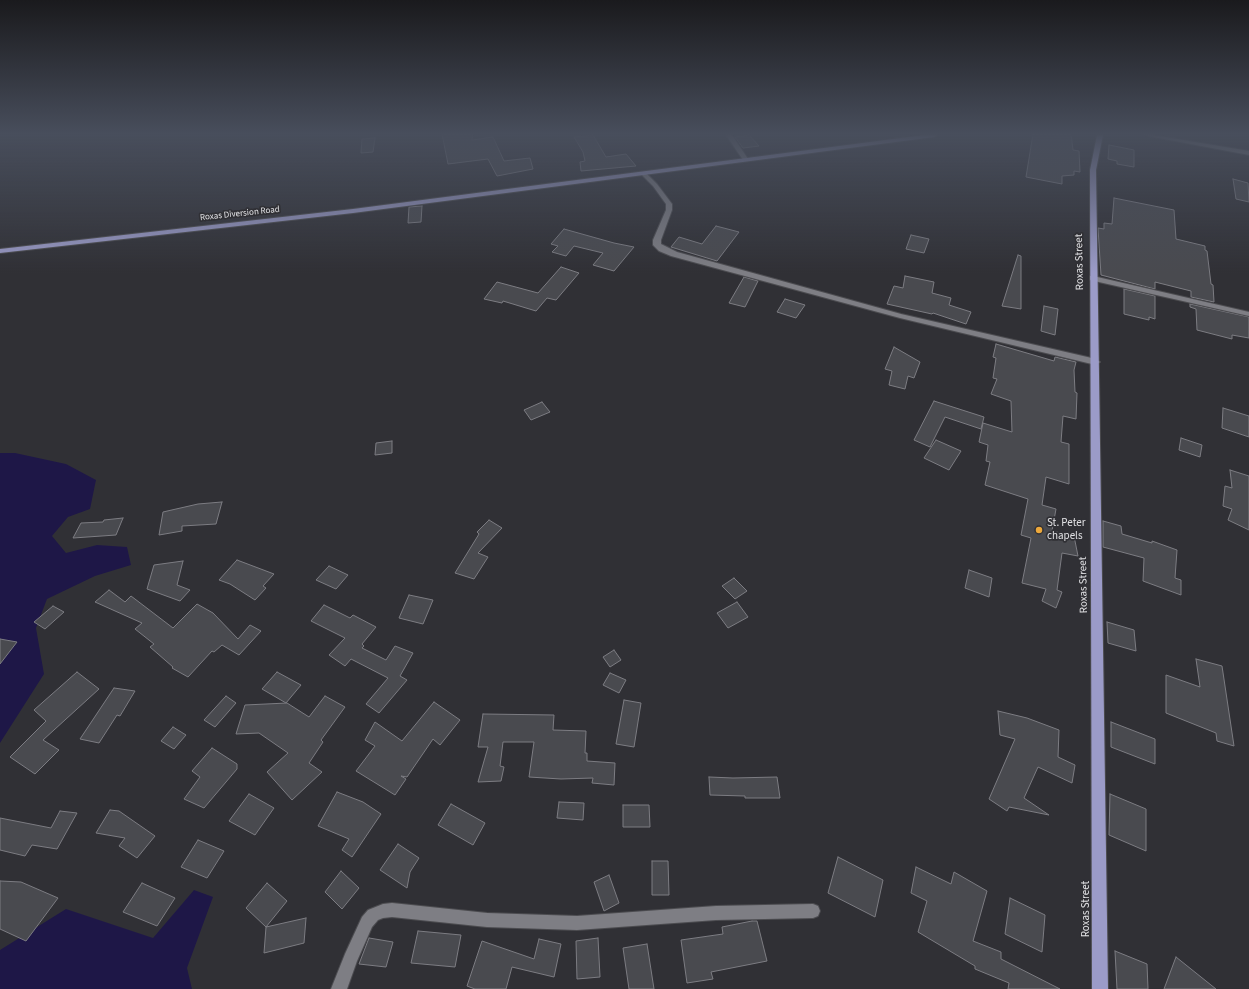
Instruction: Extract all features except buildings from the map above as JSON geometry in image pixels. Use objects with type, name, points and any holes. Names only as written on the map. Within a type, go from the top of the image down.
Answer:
[{"type":"main road","name":"Roxas Diversion Road","points":[[0,251],[354,211],[581,181]]},
{"type":"main road","name":"Roxas Street","points":[[1093,181],[1093,278],[1096,362],[1100,989]]},
{"type":"street","points":[[651,181],[669,204],[669,210],[657,240],[657,245],[674,254],[900,316],[1096,362]]},
{"type":"street","points":[[1093,278],[1249,314]]},
{"type":"street","points":[[339,989],[367,922],[373,915],[383,911],[392,910],[487,920],[577,923],[716,913],[813,911]]},
{"type":"shaded area","points":[[0,453],[15,453],[66,464],[96,480],[90,509],[68,517],[52,536],[66,553],[97,545],[127,547],[131,565],[95,576],[47,599],[36,628],[44,674],[0,743]]},
{"type":"shaded area","points":[[194,890],[213,897],[187,968],[192,989],[0,989],[0,950],[66,909],[153,938]]},
{"type":"place","name":"St. Peter chapels","points":[[1039,530]]}]
